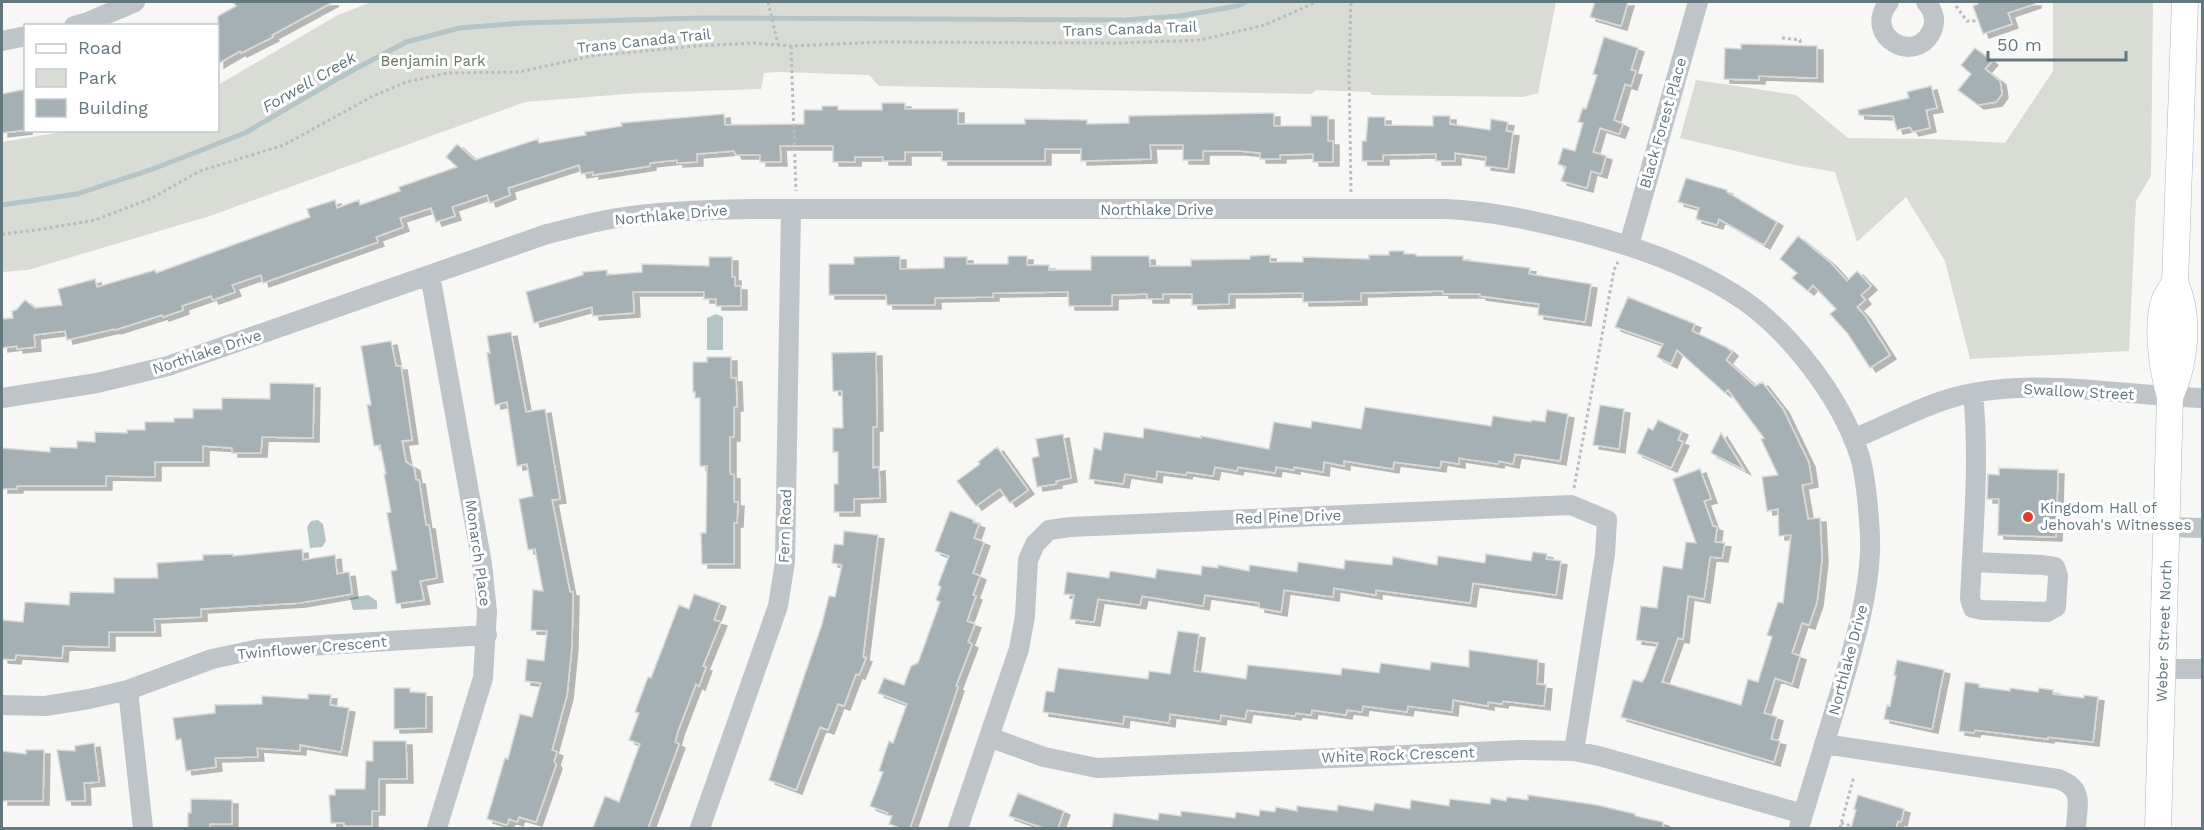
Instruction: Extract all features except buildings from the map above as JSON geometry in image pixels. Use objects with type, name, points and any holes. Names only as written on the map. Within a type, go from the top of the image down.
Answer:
[{"type":"main road","name":"Weber Street North","points":[[2158,828],[2170,397],[2179,378],[2183,349],[2184,309],[2175,282],[2185,2]]},
{"type":"street","points":[[81,24],[135,2]]},
{"type":"street","name":"Black Forest Place","points":[[1629,245],[1698,2]]},
{"type":"street","points":[[1889,2],[1883,10],[1881,20],[1883,32],[1898,45],[1907,47],[1923,42],[1934,26],[1932,10],[1926,2]]},
{"type":"street","points":[[2,41],[24,36]]},
{"type":"street","name":"Northlake Drive","points":[[2,398],[96,383],[168,366],[547,234],[614,219],[699,210],[1352,209],[1458,210],[1504,214],[1629,245],[1701,275],[1733,293],[1768,319],[1789,341],[1826,389],[1853,439],[1861,460],[1870,551],[1862,618],[1801,821]]},
{"type":"street","name":"Fern Road","points":[[700,828],[778,606],[785,562],[794,210]]},
{"type":"street","name":"Monarch Place","points":[[430,275],[482,564],[487,634],[483,678],[437,828]]},
{"type":"street","name":"Swallow Street","points":[[1853,439],[1946,400],[1973,393],[2044,388],[2202,398]]},
{"type":"street","points":[[1972,562],[2055,567],[2058,576],[2055,607],[2047,612],[1973,608],[1970,599],[1976,424],[1973,393]]},
{"type":"street","name":"Red Pine Drive","points":[[958,828],[1018,649],[1025,616],[1028,560],[1035,543],[1049,530],[1082,526],[1571,506],[1608,520],[1605,554],[1574,751]]},
{"type":"street","points":[[2166,527],[2202,528]]},
{"type":"street","name":"Twinflower Crescent","points":[[2,705],[45,706],[89,699],[128,690],[212,659],[259,649],[487,634]]},
{"type":"street","points":[[2163,669],[2202,669]]},
{"type":"street","points":[[128,690],[143,828]]},
{"type":"street","name":"White Rock Crescent","points":[[989,737],[1044,757],[1097,768],[1520,750],[1574,751],[1615,760],[1801,821]]},
{"type":"street","points":[[1824,744],[2068,782],[2075,789],[2077,796],[2076,828]]},
{"type":"path","name":"Trans Canada Trail","points":[[2,234],[95,220],[152,198],[200,171],[284,146],[371,97],[406,82],[447,73],[519,72],[591,56],[696,46],[778,44],[791,46],[881,42],[1119,44],[1200,40],[1265,25],[1316,2]]},
{"type":"path","points":[[1352,2],[1349,69],[1352,209]]},
{"type":"path","points":[[769,4],[778,44]]},
{"type":"path","points":[[1956,6],[1967,21],[1977,21]]},
{"type":"path","points":[[1782,38],[1800,40],[1800,43]]},
{"type":"path","points":[[791,46],[794,210]]},
{"type":"path","points":[[1571,506],[1614,270],[1629,245]]},
{"type":"path","points":[[1840,828],[1854,777]]},
{"type":"path","points":[[1841,823],[1851,826]]},
{"type":"green space","name":"Benjamin Park","points":[[371,2],[1556,2],[1538,93],[1523,97],[1372,95],[1370,92],[1316,90],[1311,94],[879,86],[869,75],[764,73],[761,89],[639,93],[525,102],[210,216],[28,270],[2,272],[2,142],[62,132],[219,132],[219,84],[336,16]]},
{"type":"green space","points":[[2053,2],[2153,2],[2151,176],[2136,201],[2129,351],[1970,359],[1945,261],[1906,197],[1857,242],[1835,172],[1680,138],[1696,80],[1796,95],[1848,138],[2005,143],[2053,71]]},
{"type":"shaded area","points":[[716,314],[723,317],[723,350],[707,350],[707,318]]},
{"type":"shaded area","points":[[318,520],[323,524],[326,541],[322,547],[310,548],[307,527],[311,521]]},
{"type":"shaded area","points":[[368,595],[377,601],[377,609],[353,610],[350,598]]},
{"type":"waterway","name":"Forwell Creek","points":[[2,205],[77,194],[153,169],[245,133],[406,42],[460,28],[522,23],[702,18],[1124,20],[1180,16],[1237,6],[1246,2]]},
{"type":"place","name":"Kingdom Hall of Jehovah's Witnesses","points":[[2028,517]]}]
